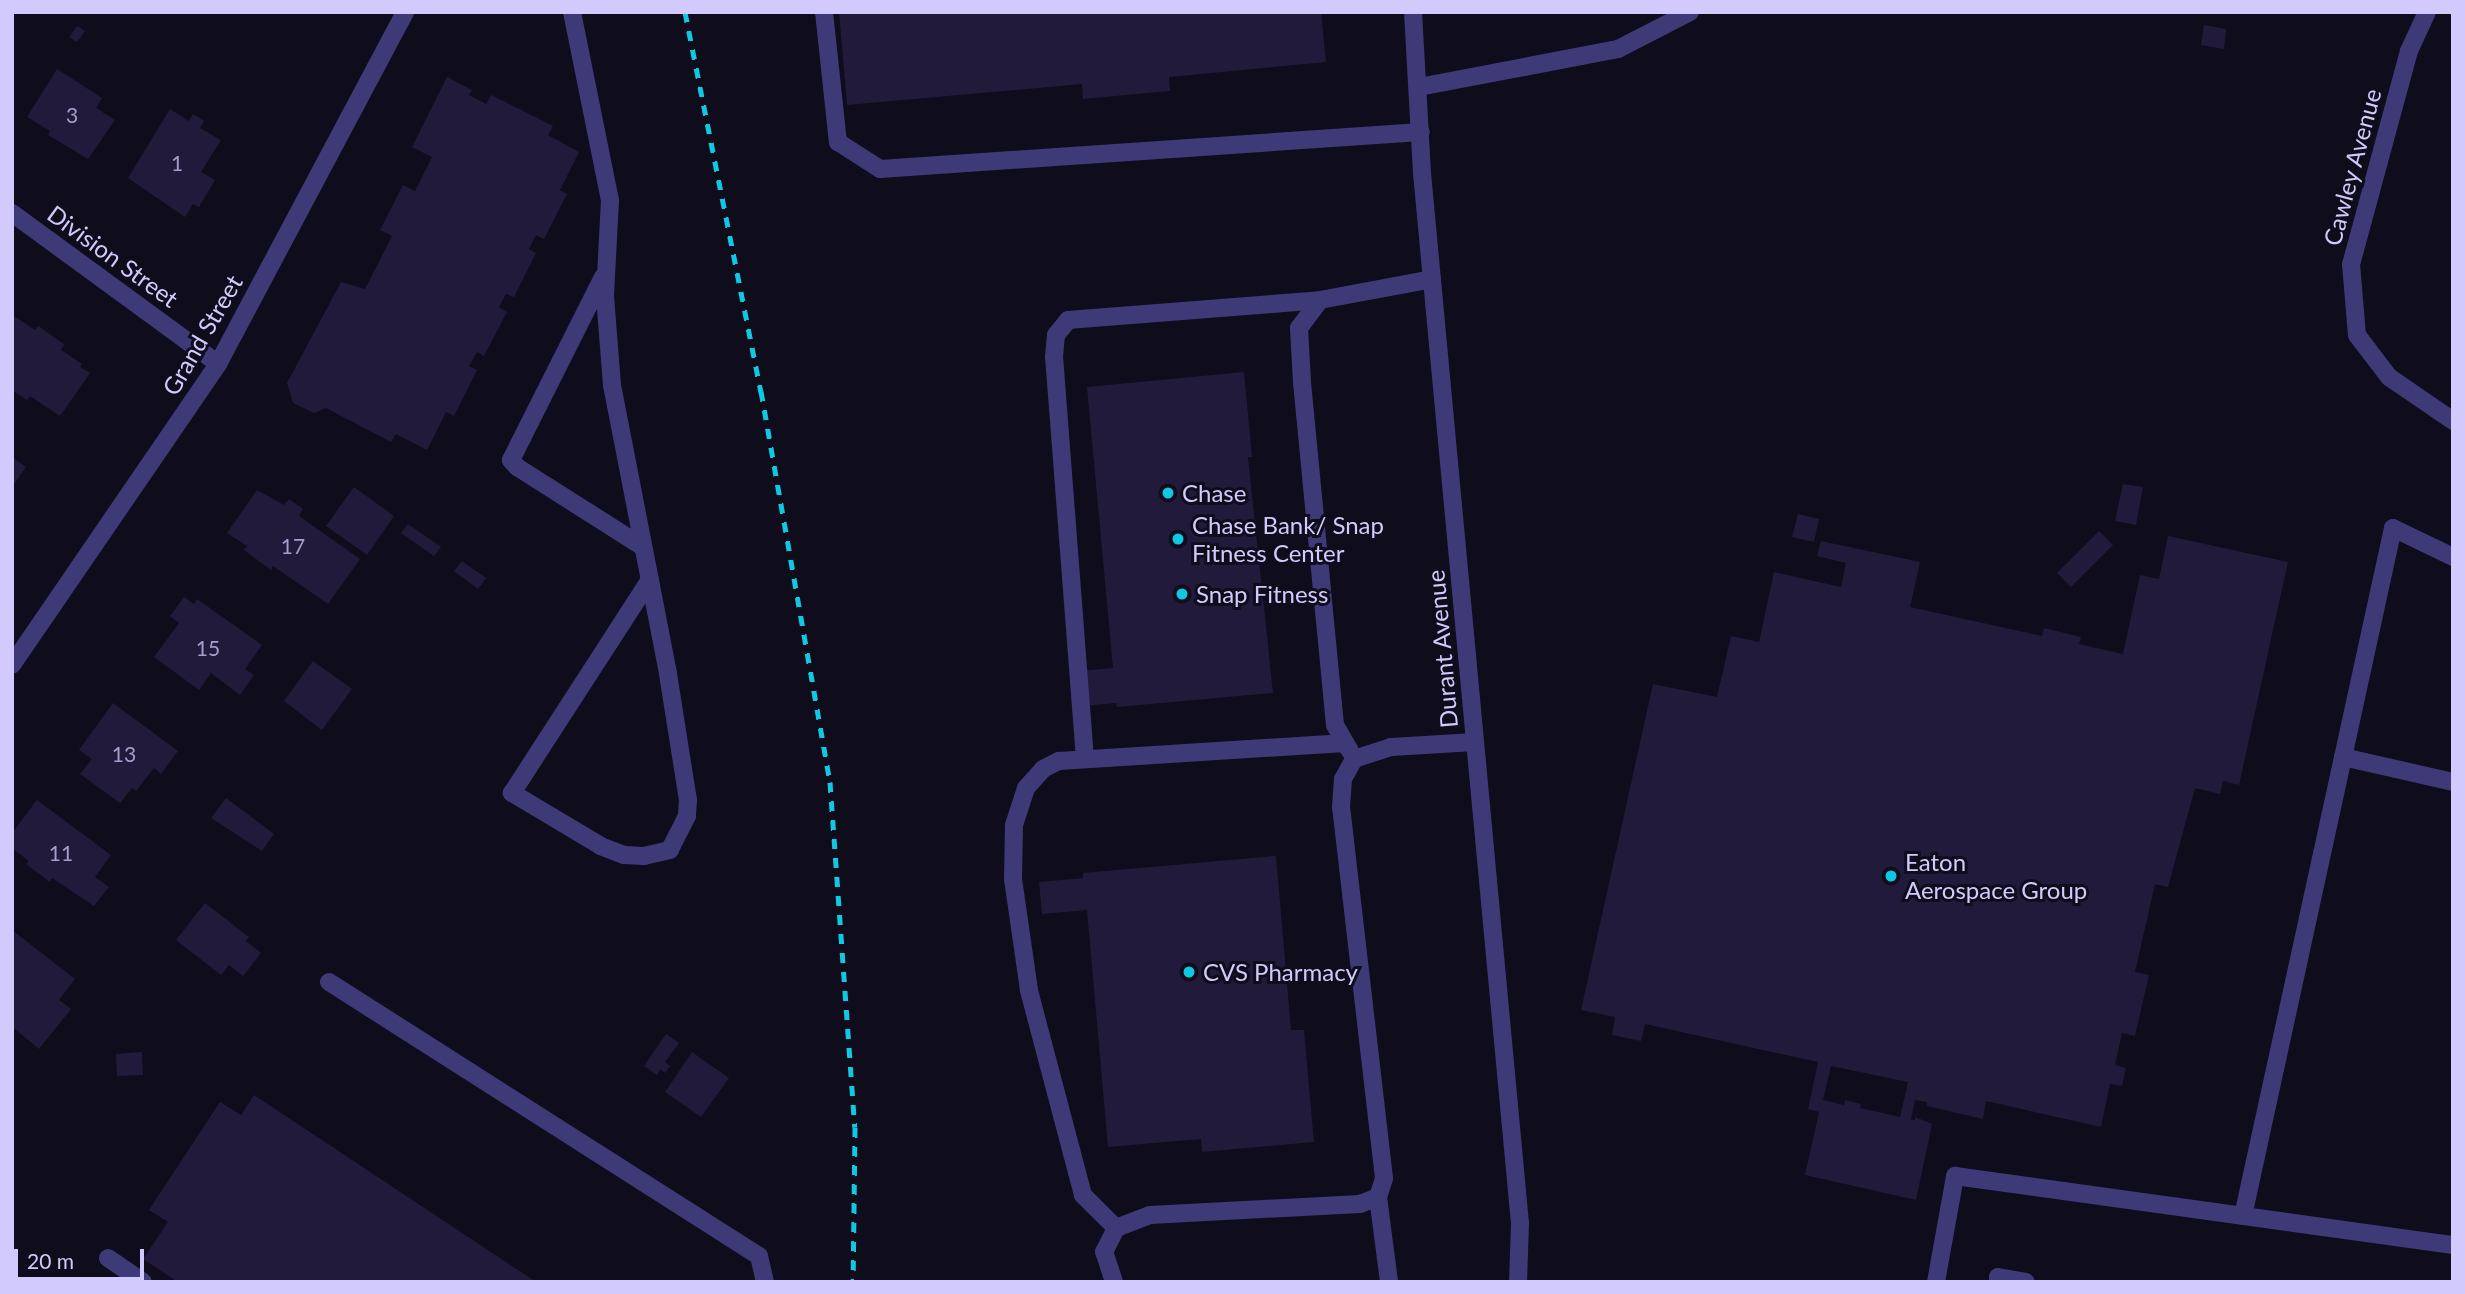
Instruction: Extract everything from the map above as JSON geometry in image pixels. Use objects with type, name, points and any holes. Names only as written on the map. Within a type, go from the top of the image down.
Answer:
[{"type":"street","name":"Grand Street","points":[[12,665],[218,364],[405,12]]},
{"type":"street","points":[[572,12],[610,200],[606,271],[612,385],[650,580],[685,767],[687,816],[670,850],[644,856],[624,855],[601,846],[512,793],[650,580]]},
{"type":"street","points":[[824,12],[838,142],[880,169],[1421,132]]},
{"type":"street","name":"Durant Avenue","points":[[1413,12],[1432,279],[1520,1223],[1518,1282]]},
{"type":"street","points":[[1419,87],[1618,49],[1690,12]]},
{"type":"street","name":"Cawley Avenue","points":[[2427,12],[2409,51],[2351,264],[2357,335],[2389,377],[2453,421]]},
{"type":"street","name":"Division Street","points":[[12,213],[218,364]]},
{"type":"street","points":[[606,271],[511,460],[517,467],[643,547]]},
{"type":"street","points":[[1085,759],[1054,357],[1056,335],[1068,320],[1320,300],[1432,279]]},
{"type":"street","points":[[1320,300],[1299,328],[1302,382],[1335,725],[1354,759]]},
{"type":"street","points":[[2243,1216],[2393,528],[2453,556]]},
{"type":"street","points":[[1389,1282],[1378,1197],[1384,1178],[1341,807],[1343,779],[1354,759],[1391,747],[1475,742]]},
{"type":"street","points":[[1116,1228],[1083,1195],[1029,990],[1013,879],[1014,825],[1026,788],[1043,769],[1059,761],[1345,743]]},
{"type":"street","points":[[2343,757],[2453,782]]},
{"type":"street","points":[[329,982],[760,1256],[765,1282]]},
{"type":"street","points":[[1936,1282],[1955,1176],[2453,1245]]},
{"type":"street","points":[[1114,1282],[1104,1252],[1116,1228],[1150,1215],[1360,1204],[1378,1197]]},
{"type":"street","points":[[108,1258],[143,1282]]},
{"type":"street","points":[[1998,1282],[1998,1277],[2026,1282]]},
{"type":"building","points":[[839,12],[1321,12],[1326,62],[1169,77],[1170,91],[1083,99],[1082,84],[847,105]]},
{"type":"building","points":[[2204,25],[2226,29],[2224,49],[2201,45]]},
{"type":"building","points":[[77,26],[85,31],[77,42],[69,37]]},
{"type":"building","points":[[57,69],[102,98],[96,108],[115,120],[88,159],[48,135],[50,131],[27,117]]},
{"type":"building","points":[[447,77],[472,90],[469,95],[486,104],[491,95],[553,126],[548,135],[579,152],[560,190],[567,194],[544,239],[536,235],[529,249],[536,253],[514,297],[506,294],[499,307],[507,312],[484,356],[477,352],[469,366],[477,370],[454,416],[446,412],[427,450],[396,434],[391,442],[326,408],[314,413],[293,403],[287,383],[341,282],[365,289],[392,236],[380,230],[403,185],[415,191],[432,157],[412,147]]},
{"type":"building","points":[[170,109],[189,121],[193,114],[204,121],[200,128],[221,140],[201,172],[215,180],[199,207],[193,204],[185,217],[128,178]]},
{"type":"building","points":[[14,316],[35,330],[38,326],[64,344],[61,350],[90,373],[60,416],[30,396],[27,400],[12,390]]},
{"type":"building","name":"Chase Bank/ Snap Fitness Center","points":[[1244,372],[1252,457],[1248,457],[1273,693],[1117,707],[1116,703],[1083,706],[1080,671],[1113,668],[1087,387]]},
{"type":"building","points":[[12,457],[26,467],[12,487]]},
{"type":"building","points":[[2123,484],[2143,487],[2136,525],[2115,521]]},
{"type":"building","points":[[354,487],[394,516],[367,555],[326,526]]},
{"type":"building","points":[[257,490],[284,505],[289,499],[303,509],[299,516],[360,559],[328,604],[273,566],[271,570],[244,550],[247,546],[227,533]]},
{"type":"building","points":[[1798,514],[1819,519],[1814,542],[1792,537]]},
{"type":"building","points":[[408,524],[441,547],[434,556],[401,533]]},
{"type":"building","points":[[2099,531],[2113,545],[2071,587],[2057,573]]},
{"type":"building","name":"Eaton Aerospace Group","points":[[2168,536],[2288,562],[2239,785],[2223,781],[2220,794],[2195,788],[2168,887],[2155,884],[2135,972],[2149,975],[2135,1036],[2122,1033],[2115,1065],[2126,1068],[2122,1086],[2110,1084],[2101,1127],[1986,1101],[1983,1119],[1927,1106],[1927,1102],[1915,1100],[1911,1119],[1915,1120],[1915,1117],[1932,1124],[1916,1200],[1805,1175],[1819,1112],[1808,1109],[1818,1062],[1645,1024],[1641,1041],[1612,1035],[1615,1017],[1581,1010],[1653,684],[1717,697],[1731,636],[1759,642],[1774,572],[1841,587],[1846,563],[1817,556],[1821,541],[1920,562],[1910,607],[2042,636],[2044,628],[2081,637],[2079,644],[2123,654],[2140,575],[2159,579]],"holes":[[[1831,1066],[1908,1082],[1900,1117],[1860,1108],[1861,1104],[1845,1100],[1844,1105],[1823,1100]]]},
{"type":"building","points":[[462,561],[486,578],[478,589],[454,571]]},
{"type":"building","points":[[184,597],[194,604],[197,599],[262,645],[245,669],[254,675],[240,695],[211,673],[199,690],[154,657],[179,623],[170,616]]},
{"type":"building","points":[[313,661],[352,689],[322,730],[284,701]]},
{"type":"building","points":[[113,703],[178,751],[161,774],[154,768],[136,791],[132,788],[120,803],[80,774],[92,759],[79,750]]},
{"type":"building","points":[[226,798],[274,834],[262,851],[211,818]]},
{"type":"building","points":[[37,800],[111,855],[95,877],[109,887],[94,906],[52,878],[50,882],[26,864],[29,861],[12,848],[12,833]]},
{"type":"building","name":"CVS Pharmacy","points":[[1276,856],[1291,1030],[1304,1030],[1314,1142],[1202,1152],[1201,1139],[1108,1147],[1087,910],[1042,914],[1039,882],[1083,878],[1083,873]]},
{"type":"building","points":[[205,903],[249,937],[246,941],[261,953],[243,976],[229,965],[221,975],[176,940]]},
{"type":"building","points":[[12,930],[75,979],[59,1000],[71,1009],[39,1049],[15,1029],[12,1032]]},
{"type":"building","points":[[666,1034],[679,1043],[665,1062],[670,1066],[665,1073],[660,1069],[657,1075],[644,1066]]},
{"type":"building","points":[[142,1052],[143,1075],[117,1076],[116,1054]]},
{"type":"building","points":[[692,1052],[729,1078],[701,1117],[665,1092]]},
{"type":"building","points":[[254,1095],[536,1282],[178,1282],[143,1259],[168,1222],[149,1210],[220,1102],[241,1115]]},
{"type":"railway","points":[[685,12],[761,391],[830,782],[855,1127],[853,1282]]},
{"type":"place","name":"Chase","points":[[1168,493]]},
{"type":"place","name":"Chase Bank/ Snap Fitness Center","points":[[1178,539]]},
{"type":"place","name":"Snap Fitness","points":[[1182,594]]},
{"type":"place","name":"Eaton Aerospace Group","points":[[1891,876]]},
{"type":"place","name":"CVS Pharmacy","points":[[1189,972]]}]
